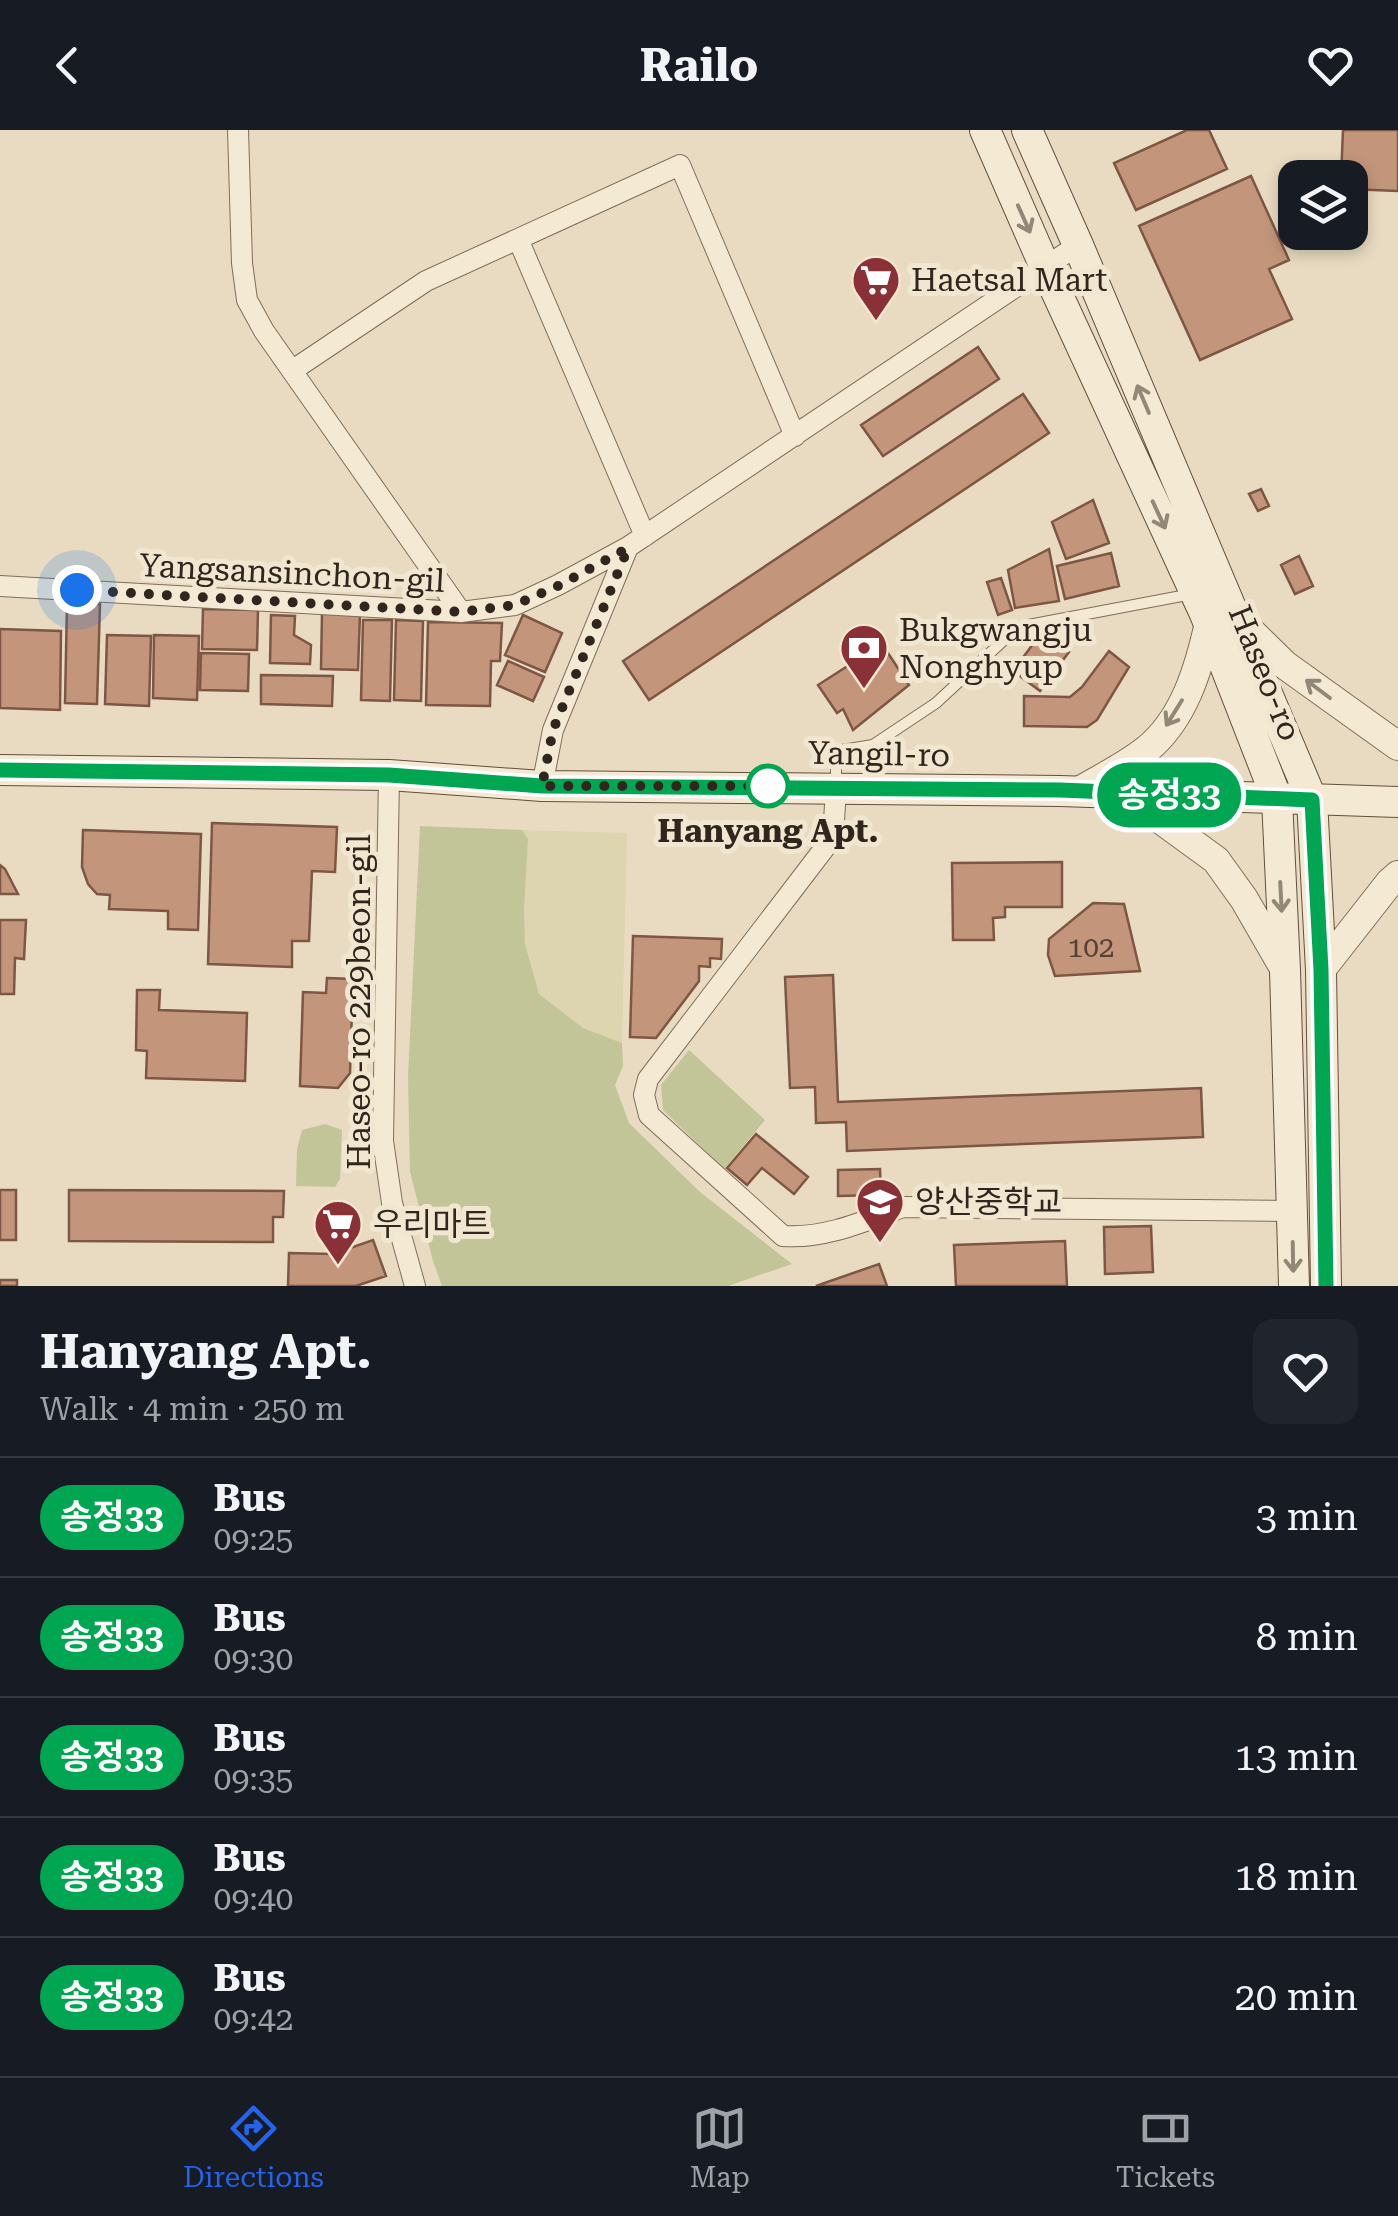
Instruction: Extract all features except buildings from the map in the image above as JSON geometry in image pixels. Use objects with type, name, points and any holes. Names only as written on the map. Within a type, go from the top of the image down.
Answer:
[{"type":"main road","name":"Haseo-ro","points":[[984,130],[1194,593],[1222,620],[1312,800],[1321,970],[1326,1286]]},
{"type":"main road","name":"Haseo-ro","points":[[1026,130],[1078,245],[1222,620],[1277,799],[1294,1286]]},
{"type":"main road","name":"Yangil-ro","points":[[0,770],[389,775],[542,786],[1078,791],[1398,802]]},
{"type":"street","name":"Yangsansinchon-gil","points":[[238,130],[246,300],[264,332],[461,612]]},
{"type":"street","points":[[293,370],[426,281],[680,165],[794,436]]},
{"type":"street","points":[[518,240],[637,542],[553,730],[542,786]]},
{"type":"street","name":"Yangsansinchon-gil","points":[[0,586],[461,612],[515,605],[637,542],[1078,245]]},
{"type":"street","points":[[1078,791],[1150,747],[1190,689],[1222,620],[1398,746]]},
{"type":"street","name":"Haseo-ro 229beon-gil","points":[[389,775],[384,1141],[392,1203],[416,1286]]},
{"type":"street","points":[[836,789],[833,837],[648,1079],[644,1095],[648,1115],[783,1236],[804,1237],[834,1230],[903,1207],[1292,1211]]},
{"type":"street","points":[[1078,791],[1146,808],[1216,860],[1285,970]]},
{"type":"street","points":[[1321,970],[1398,875]]},
{"type":"lane","points":[[836,789],[836,752],[873,745],[936,703],[1018,627],[1194,593]]},
{"type":"shaded area","points":[[522,830],[627,833],[622,1043],[583,1028],[539,994],[525,944],[528,839]]},
{"type":"green space","points":[[420,826],[522,830],[528,839],[525,944],[539,994],[583,1028],[622,1043],[623,1066],[615,1085],[629,1123],[700,1192],[792,1264],[728,1286],[442,1286],[410,1172],[408,1077]]},
{"type":"green space","points":[[689,1050],[765,1120],[724,1169],[663,1110],[661,1085]]},
{"type":"green space","points":[[325,1124],[342,1130],[340,1179],[335,1187],[296,1186],[302,1130]]},
{"type":"bus line","name":"송정33","points":[[0,770],[389,775],[542,786],[1060,790],[1312,800],[1321,970],[1326,1286]]},
{"type":"place","name":"Haetsal Mart","points":[[876,322]]},
{"type":"place","name":"Bukgwangju Nonghyup","points":[[864,690]]},
{"type":"place","name":"Hanyang Apt.","points":[[768,786]]},
{"type":"place","name":"양산중학교","points":[[880,1244]]},
{"type":"place","name":"우리마트","points":[[338,1266]]},
{"type":"route","points":[[77,590],[461,612],[515,605],[628,548],[553,730],[542,786],[768,786]]}]
